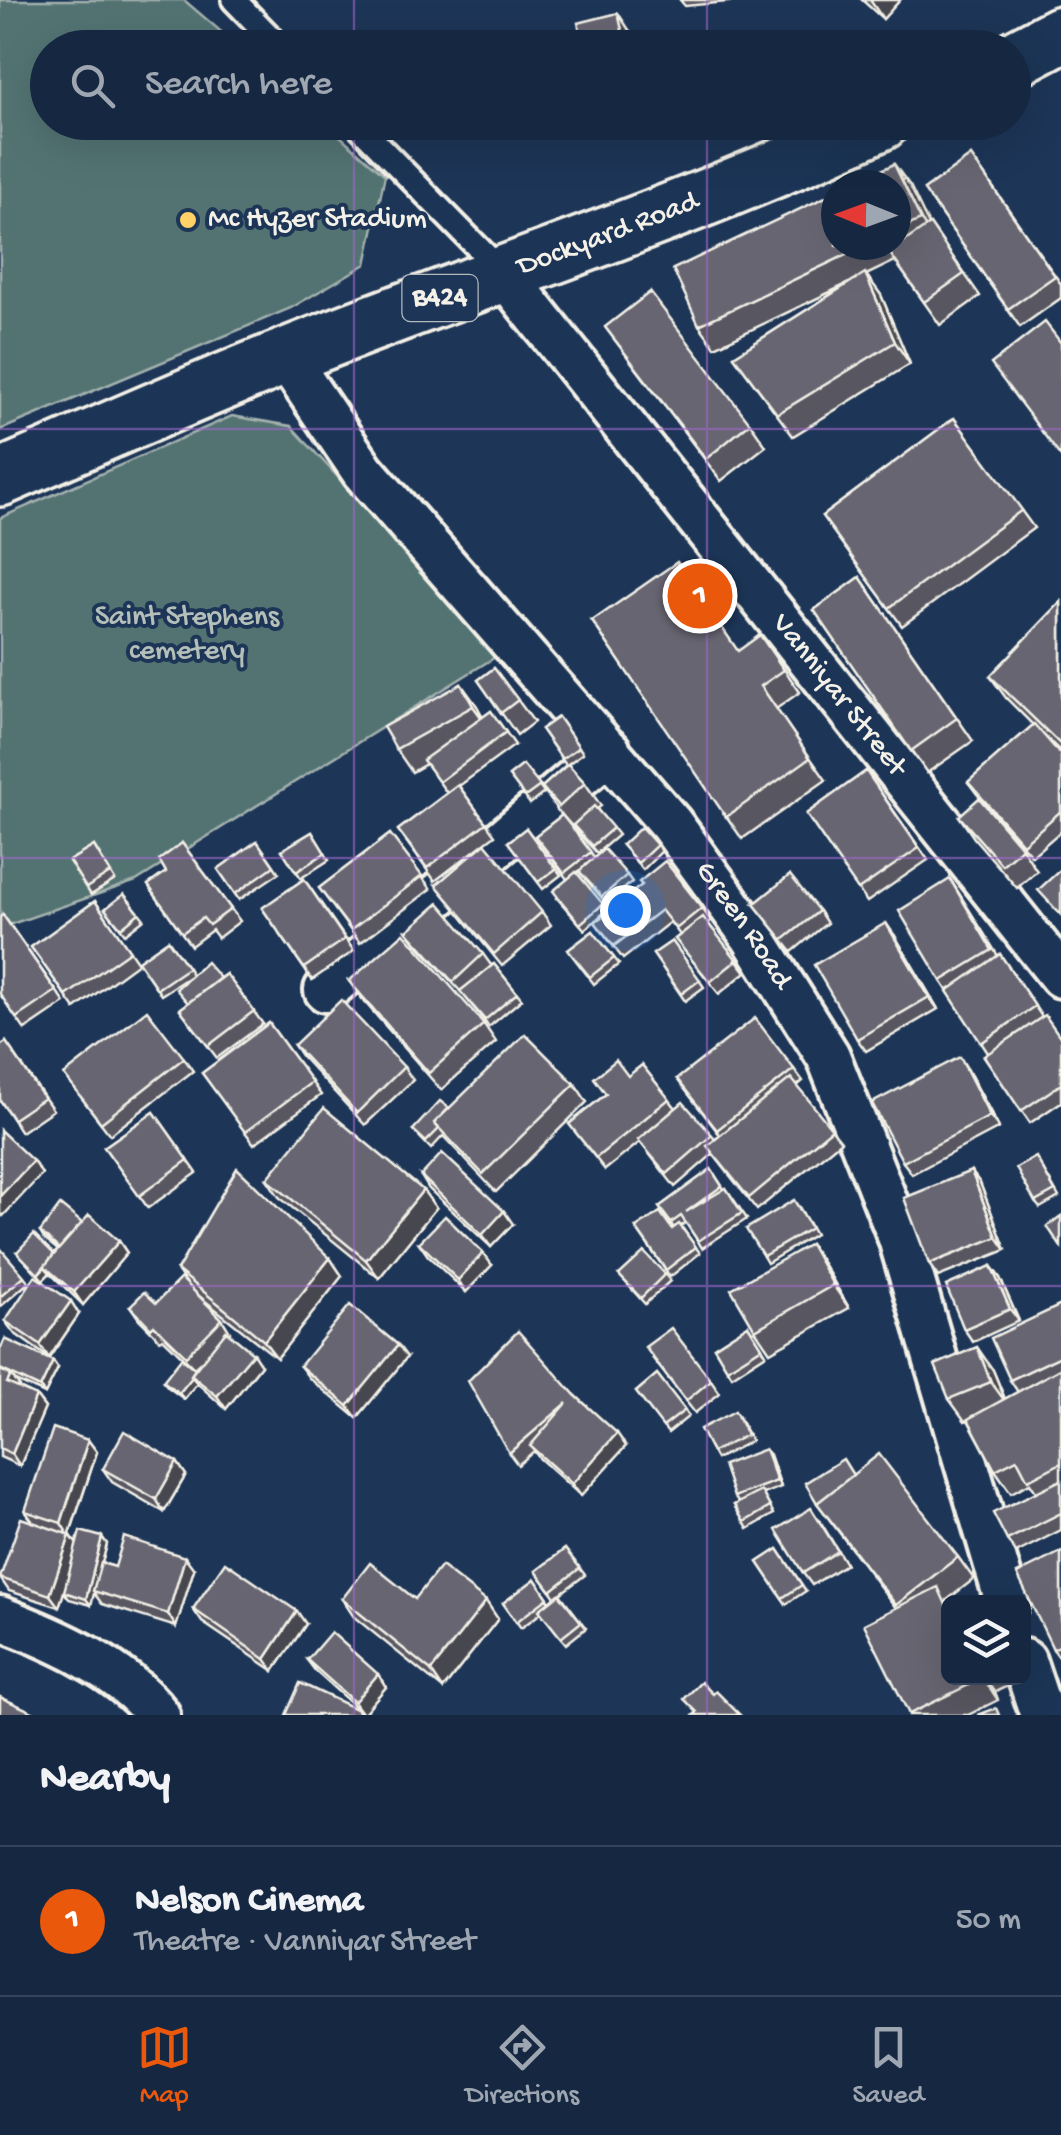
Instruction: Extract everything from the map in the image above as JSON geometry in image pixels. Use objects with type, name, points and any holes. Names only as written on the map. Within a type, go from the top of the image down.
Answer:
[{"type":"main road","points":[[1031,50],[1061,34]]},
{"type":"main road","name":"Dockyard Road","points":[[0,478],[285,356],[786,167],[843,140]]},
{"type":"street","name":"Vanniyar Street","points":[[504,274],[1061,976]]},
{"type":"street","name":"Green Road","points":[[285,356],[364,471],[671,824],[754,937],[828,1056],[900,1238],[1004,1595]]},
{"type":"street","points":[[326,990],[609,751]]},
{"type":"street","points":[[0,1618],[100,1665],[158,1715]]},
{"type":"street","points":[[1031,1674],[1046,1705]]},
{"type":"lane","points":[[234,0],[263,30]]},
{"type":"lane","points":[[373,140],[504,274]]},
{"type":"green space","name":"Mc Hyzer Stadium","points":[[0,0],[184,0],[219,30],[30,30],[30,140],[345,140],[385,175],[366,264],[291,308],[0,430]]},
{"type":"green space","name":"Saint Stephens cemetery","points":[[232,416],[291,426],[500,654],[136,881],[0,928],[0,518]]},
{"type":"building","points":[[618,13],[622,30],[580,30],[578,23]]},
{"type":"building","points":[[971,156],[1055,276],[1008,309],[924,190]]},
{"type":"building","points":[[821,199],[821,260],[836,260],[699,325],[673,269]]},
{"type":"building","points":[[911,199],[921,220],[911,224]]},
{"type":"building","points":[[930,224],[964,274],[924,302],[895,260],[911,260],[911,237]]},
{"type":"building","points":[[865,273],[895,342],[777,414],[734,356]]},
{"type":"building","points":[[650,292],[750,423],[706,459],[605,327]]},
{"type":"building","points":[[1045,322],[1061,343],[1061,457],[991,364]]},
{"type":"building","points":[[954,418],[1022,510],[889,608],[822,516]]},
{"type":"building","points":[[677,562],[738,651],[760,635],[784,670],[761,686],[810,758],[726,817],[592,621]]},
{"type":"building","points":[[860,577],[957,718],[911,751],[814,610]]},
{"type":"building","points":[[1061,602],[1061,745],[990,676]]},
{"type":"building","points":[[494,668],[518,700],[501,713],[478,680]]},
{"type":"building","points":[[461,684],[473,706],[396,749],[383,727]]},
{"type":"building","points":[[491,711],[506,732],[439,782],[423,760]]},
{"type":"building","points":[[558,717],[579,747],[562,759],[541,729]]},
{"type":"building","points":[[1034,724],[1061,755],[1061,811],[1023,844],[968,782]]},
{"type":"building","points":[[568,764],[585,783],[559,807],[542,787]]},
{"type":"building","points":[[523,765],[540,786],[525,797],[509,776]]},
{"type":"building","points":[[866,771],[919,848],[858,890],[806,814]]},
{"type":"building","points":[[458,785],[486,823],[427,868],[398,830]]},
{"type":"building","points":[[979,798],[1022,848],[1002,865],[959,816]]},
{"type":"building","points":[[594,806],[613,828],[592,846],[573,825]]},
{"type":"building","points":[[562,815],[591,852],[564,873],[535,836]]},
{"type":"building","points":[[641,827],[657,845],[638,863],[622,845]]},
{"type":"building","points":[[526,828],[556,869],[538,882],[508,842]]},
{"type":"building","points":[[312,832],[325,853],[296,872],[282,850]]},
{"type":"building","points":[[390,834],[422,876],[351,930],[319,888]]},
{"type":"building","points":[[257,841],[274,866],[235,894],[218,869]]},
{"type":"building","points":[[182,843],[231,909],[209,925],[203,918],[182,933],[148,885],[166,872],[159,860]]},
{"type":"building","points":[[485,843],[542,912],[494,954],[436,885]]},
{"type":"building","points":[[94,846],[110,873],[86,888],[69,861]]},
{"type":"building","points":[[604,849],[627,875],[602,897],[579,871]]},
{"type":"building","points":[[665,861],[702,908],[676,929],[661,910],[614,946],[595,922]]},
{"type":"building","points":[[1061,869],[1061,915],[1038,890]]},
{"type":"building","points":[[576,872],[603,904],[580,924],[553,891]]},
{"type":"building","points":[[790,875],[819,911],[783,940],[754,904]]},
{"type":"building","points":[[304,879],[345,939],[304,968],[262,908]]},
{"type":"building","points":[[950,879],[992,950],[941,981],[899,911]]},
{"type":"building","points":[[124,894],[139,913],[121,928],[105,909]]},
{"type":"building","points":[[95,901],[130,951],[66,996],[31,947]]},
{"type":"building","points":[[439,903],[483,954],[453,982],[407,931]]},
{"type":"building","points":[[3,915],[56,991],[16,1018],[0,994]]},
{"type":"building","points":[[703,917],[737,960],[710,982],[675,939]]},
{"type":"building","points":[[886,923],[929,997],[857,1039],[814,965]]},
{"type":"building","points":[[593,931],[614,958],[590,977],[568,950]]},
{"type":"building","points":[[404,933],[484,1024],[429,1073],[349,981]]},
{"type":"building","points":[[168,940],[188,968],[157,989],[138,961]]},
{"type":"building","points":[[672,941],[700,980],[681,994],[653,954]]},
{"type":"building","points":[[1000,954],[1035,1006],[981,1043],[947,991]]},
{"type":"building","points":[[206,962],[220,978],[188,1003],[176,989]]},
{"type":"building","points":[[494,964],[517,993],[485,1020],[460,991]]},
{"type":"building","points":[[226,974],[254,1011],[208,1046],[180,1009]]},
{"type":"building","points":[[341,1000],[404,1067],[357,1113],[294,1045]]},
{"type":"building","points":[[147,1010],[184,1058],[101,1123],[64,1075]]},
{"type":"building","points":[[1045,1015],[1061,1038],[1061,1084],[1021,1111],[984,1056]]},
{"type":"building","points":[[755,1018],[794,1069],[717,1130],[677,1079]]},
{"type":"building","points":[[269,1023],[312,1082],[245,1132],[202,1073]]},
{"type":"building","points":[[525,1034],[575,1084],[483,1174],[434,1123]]},
{"type":"building","points":[[6,1042],[44,1098],[13,1119],[0,1100],[0,1046]]},
{"type":"building","points":[[960,1057],[990,1116],[903,1162],[872,1103]]},
{"type":"building","points":[[616,1060],[628,1076],[642,1065],[669,1099],[596,1158],[569,1124],[606,1094],[594,1078]]},
{"type":"building","points":[[791,1078],[832,1129],[749,1198],[707,1146]]},
{"type":"building","points":[[440,1101],[449,1108],[434,1123],[439,1129],[426,1142],[413,1130]]},
{"type":"building","points":[[683,1102],[712,1135],[667,1174],[638,1140]]},
{"type":"building","points":[[324,1108],[423,1190],[366,1260],[267,1179]]},
{"type":"building","points":[[154,1112],[188,1160],[139,1196],[104,1147]]},
{"type":"building","points":[[0,1130],[33,1161],[0,1196]]},
{"type":"building","points":[[442,1153],[504,1211],[482,1235],[421,1176]]},
{"type":"building","points":[[1036,1157],[1055,1191],[1035,1202],[1016,1168]]},
{"type":"building","points":[[237,1168],[330,1258],[264,1341],[177,1270]]},
{"type":"building","points":[[711,1169],[722,1186],[686,1212],[726,1188],[742,1213],[698,1241],[681,1216],[671,1223],[659,1207]]},
{"type":"building","points":[[971,1171],[997,1237],[929,1264],[904,1198]]},
{"type":"building","points":[[794,1200],[811,1228],[763,1256],[746,1229]]},
{"type":"building","points":[[60,1205],[82,1223],[59,1249],[40,1232]]},
{"type":"building","points":[[660,1212],[672,1229],[679,1224],[696,1247],[666,1270],[636,1228]]},
{"type":"building","points":[[89,1215],[119,1241],[74,1292],[44,1266]]},
{"type":"building","points":[[445,1216],[483,1253],[458,1280],[419,1243]]},
{"type":"building","points":[[1061,1216],[1061,1247],[1047,1226]]},
{"type":"building","points":[[34,1234],[54,1254],[38,1274],[17,1252]]},
{"type":"building","points":[[810,1244],[833,1285],[755,1330],[731,1289]]},
{"type":"building","points":[[0,1248],[24,1276],[0,1297]]},
{"type":"building","points":[[644,1252],[665,1274],[641,1298],[619,1275]]},
{"type":"building","points":[[991,1266],[1010,1309],[964,1329],[946,1286]]},
{"type":"building","points":[[35,1276],[71,1301],[40,1345],[5,1321]]},
{"type":"building","points":[[181,1278],[222,1319],[186,1356],[130,1306],[144,1292],[156,1303]]},
{"type":"building","points":[[350,1305],[398,1345],[348,1406],[300,1366]]},
{"type":"building","points":[[1061,1305],[1061,1356],[1010,1380],[991,1338]]},
{"type":"building","points":[[748,1325],[762,1347],[727,1369],[714,1347]]},
{"type":"building","points":[[671,1328],[711,1380],[686,1401],[645,1347]]},
{"type":"building","points":[[226,1331],[253,1353],[217,1396],[191,1375]]},
{"type":"building","points":[[518,1331],[575,1395],[617,1433],[572,1484],[530,1446],[567,1403],[509,1453],[468,1381]]},
{"type":"building","points":[[5,1339],[53,1361],[40,1388],[0,1369],[0,1350]]},
{"type":"building","points":[[977,1347],[991,1382],[949,1399],[935,1365]]},
{"type":"building","points":[[181,1358],[195,1369],[179,1393],[163,1381]]},
{"type":"building","points":[[1061,1368],[1061,1463],[1028,1480],[1017,1459],[995,1470],[968,1419]]},
{"type":"building","points":[[0,1370],[11,1375],[7,1383],[36,1396],[12,1454],[0,1448]]},
{"type":"building","points":[[657,1374],[685,1410],[663,1427],[636,1392]]},
{"type":"building","points":[[735,1411],[747,1435],[712,1452],[700,1429]]},
{"type":"building","points":[[53,1428],[88,1440],[61,1523],[25,1511]]},
{"type":"building","points":[[124,1431],[177,1462],[156,1499],[103,1469]]},
{"type":"building","points":[[765,1449],[777,1481],[734,1497],[723,1465]]},
{"type":"building","points":[[879,1454],[958,1557],[896,1605],[817,1503]]},
{"type":"building","points":[[843,1459],[853,1475],[817,1503],[805,1483]]},
{"type":"building","points":[[1061,1480],[1061,1513],[1007,1540],[993,1513]]},
{"type":"building","points":[[761,1491],[770,1507],[744,1522],[734,1505]]},
{"type":"building","points":[[811,1508],[838,1551],[803,1573],[776,1530]]},
{"type":"building","points":[[21,1518],[70,1535],[50,1595],[0,1578]]},
{"type":"building","points":[[80,1531],[102,1537],[86,1599],[64,1592]]},
{"type":"building","points":[[124,1537],[185,1557],[168,1614],[93,1591],[101,1563],[115,1567]]},
{"type":"building","points":[[565,1549],[580,1568],[551,1591],[536,1571]]},
{"type":"building","points":[[778,1549],[802,1585],[782,1598],[758,1562]]},
{"type":"building","points":[[1061,1552],[1061,1645],[1053,1649],[1031,1603],[1031,1595],[1027,1595],[1017,1574]]},
{"type":"building","points":[[225,1562],[297,1611],[265,1659],[193,1609]]},
{"type":"building","points":[[370,1563],[415,1599],[441,1566],[486,1601],[431,1671],[342,1599]]},
{"type":"building","points":[[535,1579],[548,1598],[516,1622],[503,1603]]},
{"type":"building","points":[[938,1587],[942,1595],[941,1685],[969,1685],[909,1714],[864,1624]]},
{"type":"building","points":[[559,1594],[581,1622],[561,1638],[539,1610]]},
{"type":"building","points":[[331,1632],[378,1674],[354,1702],[307,1660]]},
{"type":"building","points":[[701,1682],[740,1715],[694,1715],[697,1712],[684,1699]]},
{"type":"building","points":[[300,1683],[358,1710],[358,1715],[286,1715]]},
{"type":"building","points":[[0,1697],[35,1713],[0,1715]]},
{"type":"building","points":[[996,1708],[999,1715],[978,1715]]},
{"type":"place","name":"Mc Hyzer Stadium","points":[[188,220]]},
{"type":"place","name":"Nelson Cinema","points":[[700,596]]}]
